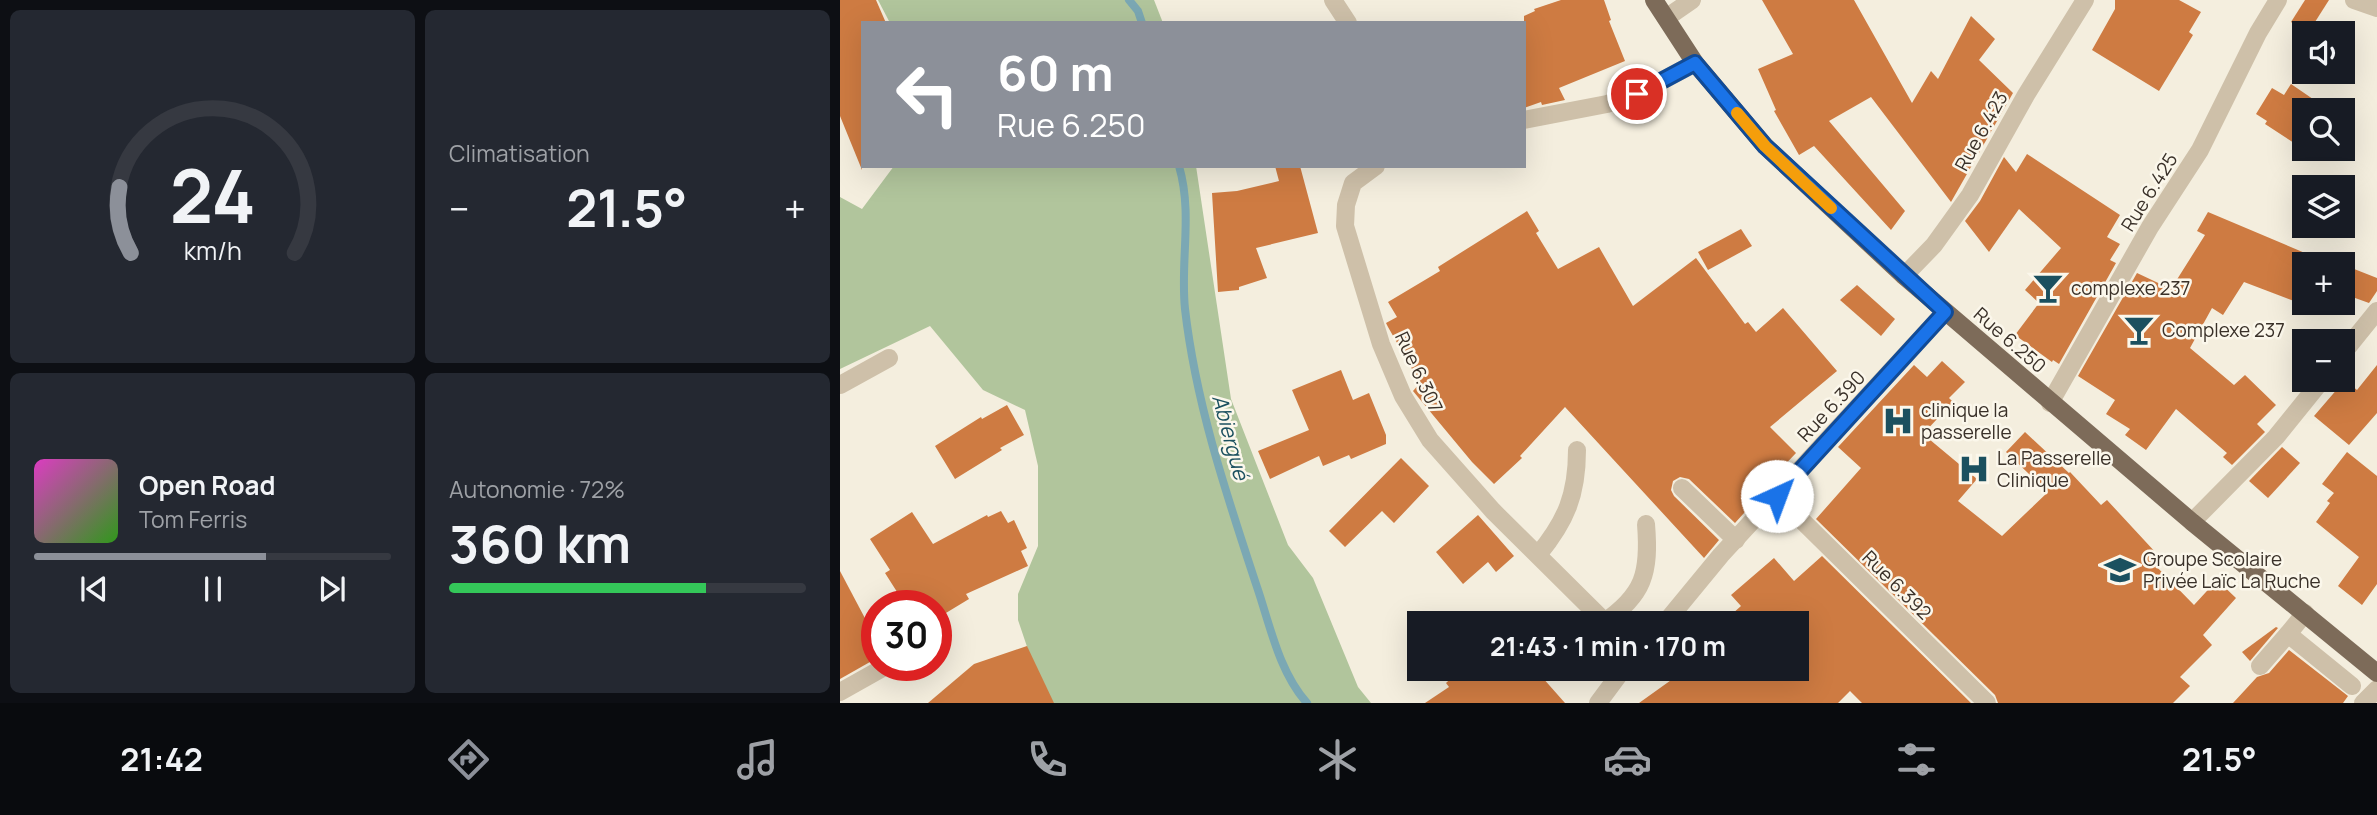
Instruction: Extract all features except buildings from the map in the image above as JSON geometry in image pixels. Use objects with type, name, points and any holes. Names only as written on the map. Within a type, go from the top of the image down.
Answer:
[{"type":"main road","name":"Rue 6.250","points":[[1654,0],[1695,63],[1765,146],[1904,276],[2050,403],[2377,673]]},
{"type":"street","points":[[1333,0],[1347,21]]},
{"type":"street","points":[[1666,18],[1692,0]]},
{"type":"street","name":"Rue 6.423","points":[[1904,276],[1934,245],[1970,195],[2026,95],[2085,0]]},
{"type":"street","name":"Rue 6.425","points":[[2050,403],[2144,238],[2200,149],[2258,33],[2278,0]]},
{"type":"street","points":[[2354,0],[2377,8]]},
{"type":"street","points":[[1526,120],[1607,104],[1637,94],[1695,63]]},
{"type":"street","name":"Rue 6.307","points":[[1373,168],[1353,183],[1346,205],[1345,226],[1381,344],[1398,386],[1430,440],[1493,511],[1593,611]]},
{"type":"street","points":[[2355,338],[2377,311]]},
{"type":"street","name":"Rue 6.390","points":[[1675,611],[1736,540],[1945,312]]},
{"type":"street","points":[[840,385],[888,358]]},
{"type":"street","points":[[2192,522],[2276,437],[2312,392]]},
{"type":"street","points":[[1538,555],[1558,531],[1572,495],[1577,475],[1577,450]]},
{"type":"street","points":[[1682,488],[1736,540]]},
{"type":"street","name":"Rue 6.392","points":[[1777,496],[1987,703]]},
{"type":"street","points":[[1620,611],[1637,591],[1646,568],[1649,554],[1646,524]]},
{"type":"street","points":[[2260,666],[2305,613]]},
{"type":"street","points":[[2288,635],[2352,687]]},
{"type":"street","points":[[840,692],[861,680]]},
{"type":"street","points":[[1598,703],[1614,681]]},
{"type":"street","points":[[2363,703],[2377,689]]},
{"type":"green space","points":[[878,0],[1154,0],[1162,21],[889,21]]},
{"type":"green space","points":[[893,168],[1196,168],[1231,399],[1288,545],[1313,578],[1358,687],[1371,703],[1046,703],[1018,620],[1018,594],[1038,546],[1038,466],[1025,410],[983,390],[930,326],[840,369],[840,197],[862,209]]},
{"type":"waterway","name":"Abiergué","points":[[1129,0],[1138,11],[1141,21]]},
{"type":"waterway","name":"Abiergué","points":[[1179,168],[1186,220],[1185,309],[1205,415],[1276,648],[1289,677],[1307,703]]},
{"type":"slow traffic","points":[[1737,113],[1765,146],[1831,208]]},
{"type":"place","name":"complexe 237","points":[[2048,288]]},
{"type":"place","name":"Complexe 237","points":[[2139,330]]},
{"type":"place","name":"clinique la passerelle","points":[[1898,421]]},
{"type":"place","name":"La Passerelle Clinique","points":[[1974,469]]},
{"type":"place","name":"Groupe Scolaire Privée Laïc La Ruche","points":[[2120,570]]},
{"type":"route","points":[[1637,94],[1695,63],[1765,146],[1945,312],[1777,496]]}]
